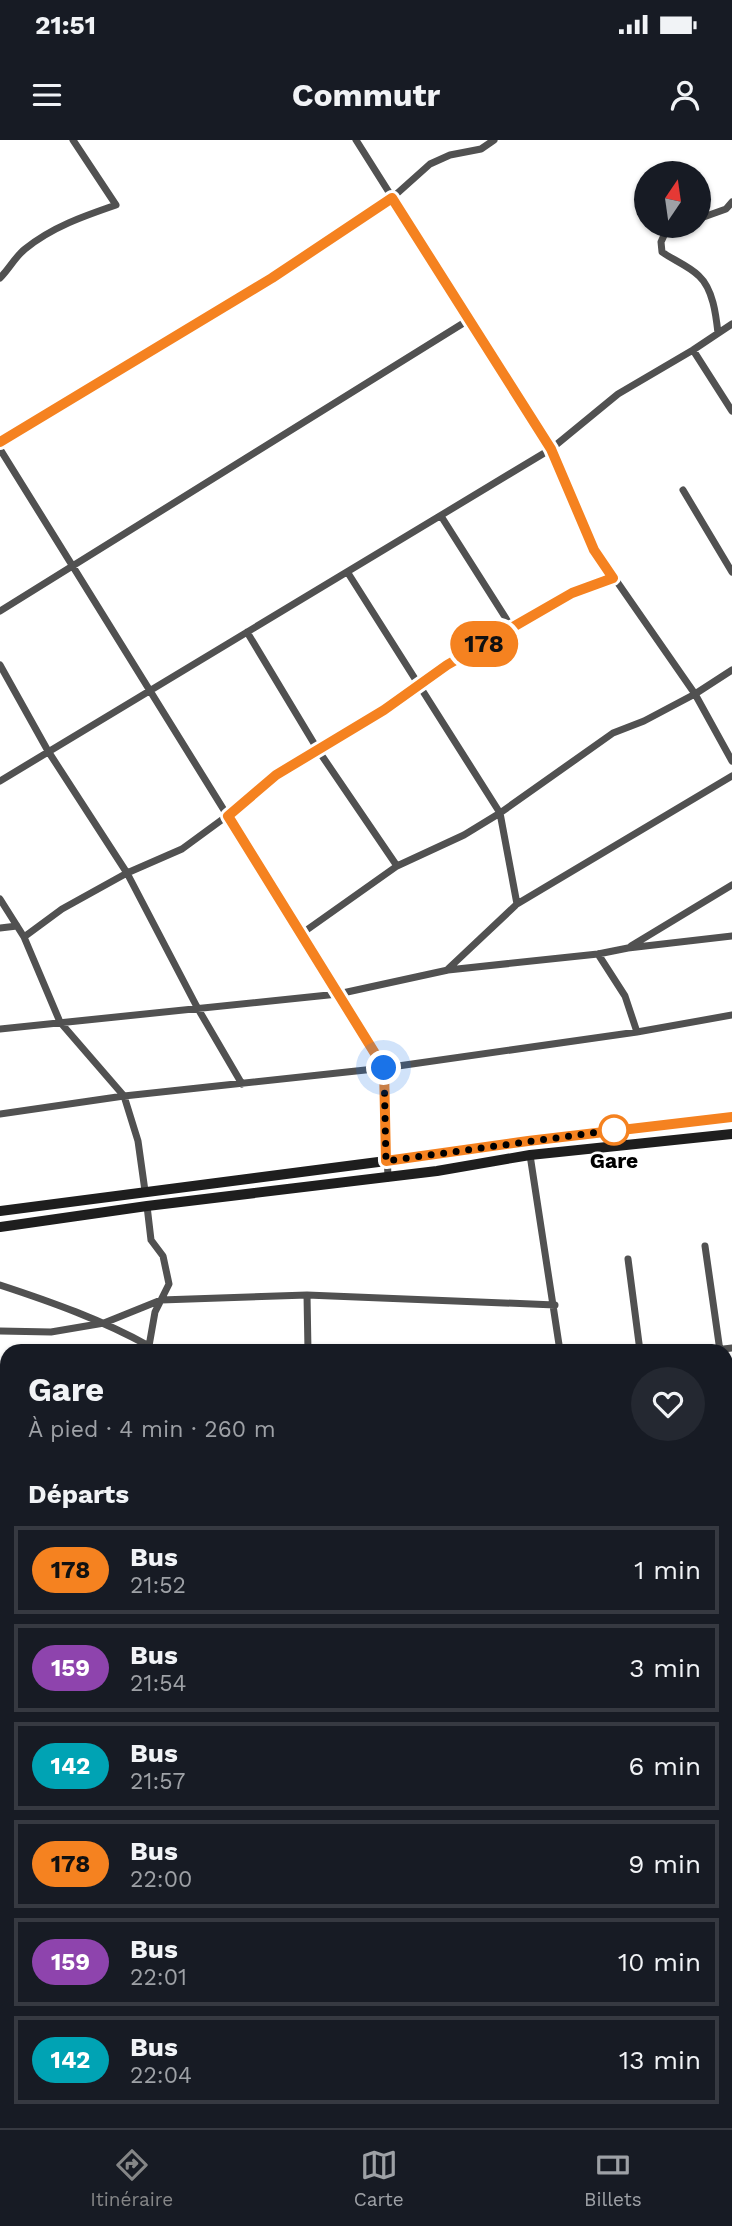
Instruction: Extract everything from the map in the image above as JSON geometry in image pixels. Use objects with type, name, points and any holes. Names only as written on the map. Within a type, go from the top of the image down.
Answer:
[{"type":"main road","points":[[0,1211],[732,1116]]},
{"type":"main road","points":[[0,1227],[147,1206],[388,1178],[530,1156],[732,1134]]},
{"type":"main road","points":[[528,1141],[530,1156]]},
{"type":"street","points":[[0,278],[26,248],[53,230],[81,216],[116,205],[74,140]]},
{"type":"street","points":[[356,140],[551,449],[594,550],[695,694],[732,761]]},
{"type":"street","points":[[0,442],[272,278],[392,198],[430,164],[481,149],[494,140]]},
{"type":"street","points":[[711,214],[726,209],[732,202]]},
{"type":"street","points":[[663,238],[662,252],[699,276],[708,290],[718,332]]},
{"type":"street","points":[[0,611],[470,319]]},
{"type":"street","points":[[0,781],[551,449],[618,394],[732,324]]},
{"type":"street","points":[[693,350],[732,411]]},
{"type":"street","points":[[0,449],[384,1068],[388,1178]]},
{"type":"street","points":[[683,489],[732,572]]},
{"type":"street","points":[[441,516],[512,628]]},
{"type":"street","points":[[348,573],[500,813],[517,904]]},
{"type":"street","points":[[24,937],[62,909],[127,873],[181,849],[228,816],[276,775],[384,710],[447,665],[572,593],[613,578]]},
{"type":"street","points":[[247,632],[318,750],[397,866]]},
{"type":"street","points":[[0,665],[48,751],[127,873],[197,1007],[242,1084]]},
{"type":"street","points":[[301,934],[397,866],[464,835],[500,813],[612,733],[644,721],[695,694],[732,670]]},
{"type":"street","points":[[448,970],[517,904],[732,776]]},
{"type":"street","points":[[628,948],[732,885]]},
{"type":"street","points":[[0,899],[24,937],[60,1022],[124,1096],[138,1141],[145,1191]]},
{"type":"street","points":[[0,928],[17,926]]},
{"type":"street","points":[[0,1029],[338,994],[448,970],[732,936]]},
{"type":"street","points":[[598,954],[625,996],[637,1032]]},
{"type":"street","points":[[0,1114],[124,1096],[384,1068],[637,1032],[732,1015]]},
{"type":"street","points":[[530,1156],[559,1344]]},
{"type":"street","points":[[147,1206],[151,1240],[163,1256],[169,1284],[155,1312],[151,1344]]},
{"type":"street","points":[[705,1246],[719,1344]]},
{"type":"street","points":[[628,1259],[639,1344]]},
{"type":"street","points":[[0,1285],[104,1323],[141,1344]]},
{"type":"street","points":[[0,1331],[51,1332],[104,1323],[162,1300],[307,1295],[555,1305]]},
{"type":"street","points":[[307,1295],[308,1344]]},
{"type":"bus line","name":"178","points":[[0,442],[272,278],[392,198],[551,449],[594,550],[613,578],[572,593],[447,665],[384,710],[276,775],[228,816],[384,1068],[386,1161],[676,1122],[732,1117]]},
{"type":"place","name":"Gare","points":[[614,1130]]},
{"type":"route","points":[[384,1068],[386,1161],[614,1130]]}]
